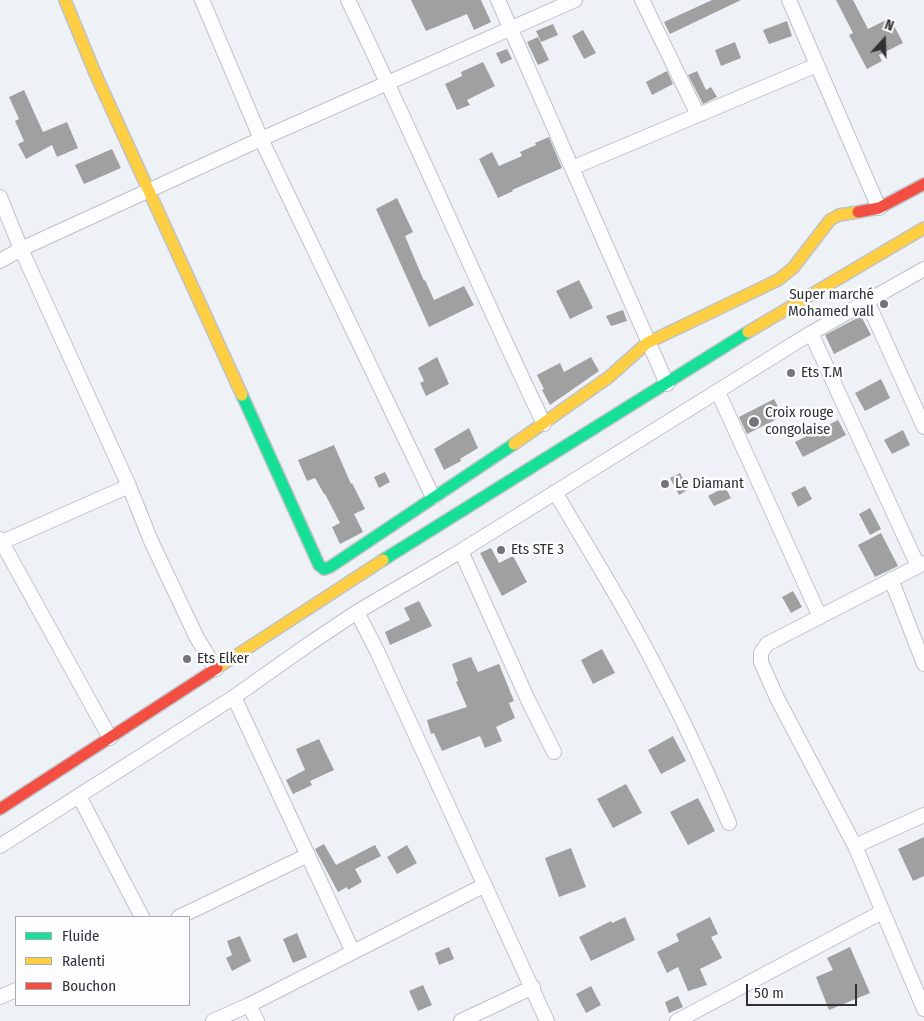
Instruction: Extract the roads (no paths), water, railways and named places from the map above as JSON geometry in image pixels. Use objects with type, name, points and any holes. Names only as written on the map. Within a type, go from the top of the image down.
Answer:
[{"type":"main road","points":[[65,0],[95,73],[319,565],[324,569],[330,567],[544,424],[604,380],[648,342],[778,280],[793,268],[830,220],[840,215],[879,208],[924,184]]},
{"type":"main road","points":[[0,809],[378,564],[807,297],[924,228]]},
{"type":"street","points":[[202,0],[262,140],[433,497]]},
{"type":"street","points":[[348,0],[544,424]]},
{"type":"street","points":[[498,0],[667,384]]},
{"type":"street","points":[[0,261],[21,249],[575,0]]},
{"type":"street","points":[[642,0],[698,115]]},
{"type":"street","points":[[789,0],[879,208]]},
{"type":"street","points":[[572,168],[817,65]]},
{"type":"street","points":[[0,197],[21,249],[74,361],[129,486],[155,550],[197,638],[216,669]]},
{"type":"street","points":[[0,846],[234,697],[357,612],[462,551],[811,334],[924,270]]},
{"type":"street","points":[[867,301],[924,427]]},
{"type":"street","points":[[811,334],[921,564],[767,644],[762,653],[761,662],[777,698],[855,846],[924,1009]]},
{"type":"street","points":[[718,392],[820,617]]},
{"type":"street","points":[[110,738],[1,541],[129,486]]},
{"type":"street","points":[[555,492],[662,678],[697,749],[729,823]]},
{"type":"street","points":[[462,551],[528,700],[554,752]]},
{"type":"street","points":[[891,579],[924,664]]},
{"type":"street","points":[[357,612],[548,1021]]},
{"type":"street","points":[[234,697],[353,952]]},
{"type":"street","points":[[78,796],[141,916]]},
{"type":"street","points":[[855,846],[924,815]]},
{"type":"street","points":[[181,916],[308,855]]},
{"type":"street","points":[[213,1021],[249,1005],[485,885]]},
{"type":"street","points":[[677,1021],[882,912]]},
{"type":"street","points":[[461,1021],[533,987]]},
{"type":"street","points":[[0,997],[15,990]]},
{"type":"street","points":[[249,1005],[257,1021]]},
{"type":"place","name":"Super marché Mohamed vall","points":[[884,304]]},
{"type":"place","name":"Ets T.M","points":[[791,373]]},
{"type":"place","name":"Croix rouge congolaise","points":[[754,422]]},
{"type":"place","name":"Le Diamant","points":[[665,484]]},
{"type":"place","name":"Ets STE 3","points":[[501,550]]},
{"type":"place","name":"Ets Elker","points":[[187,659]]}]
